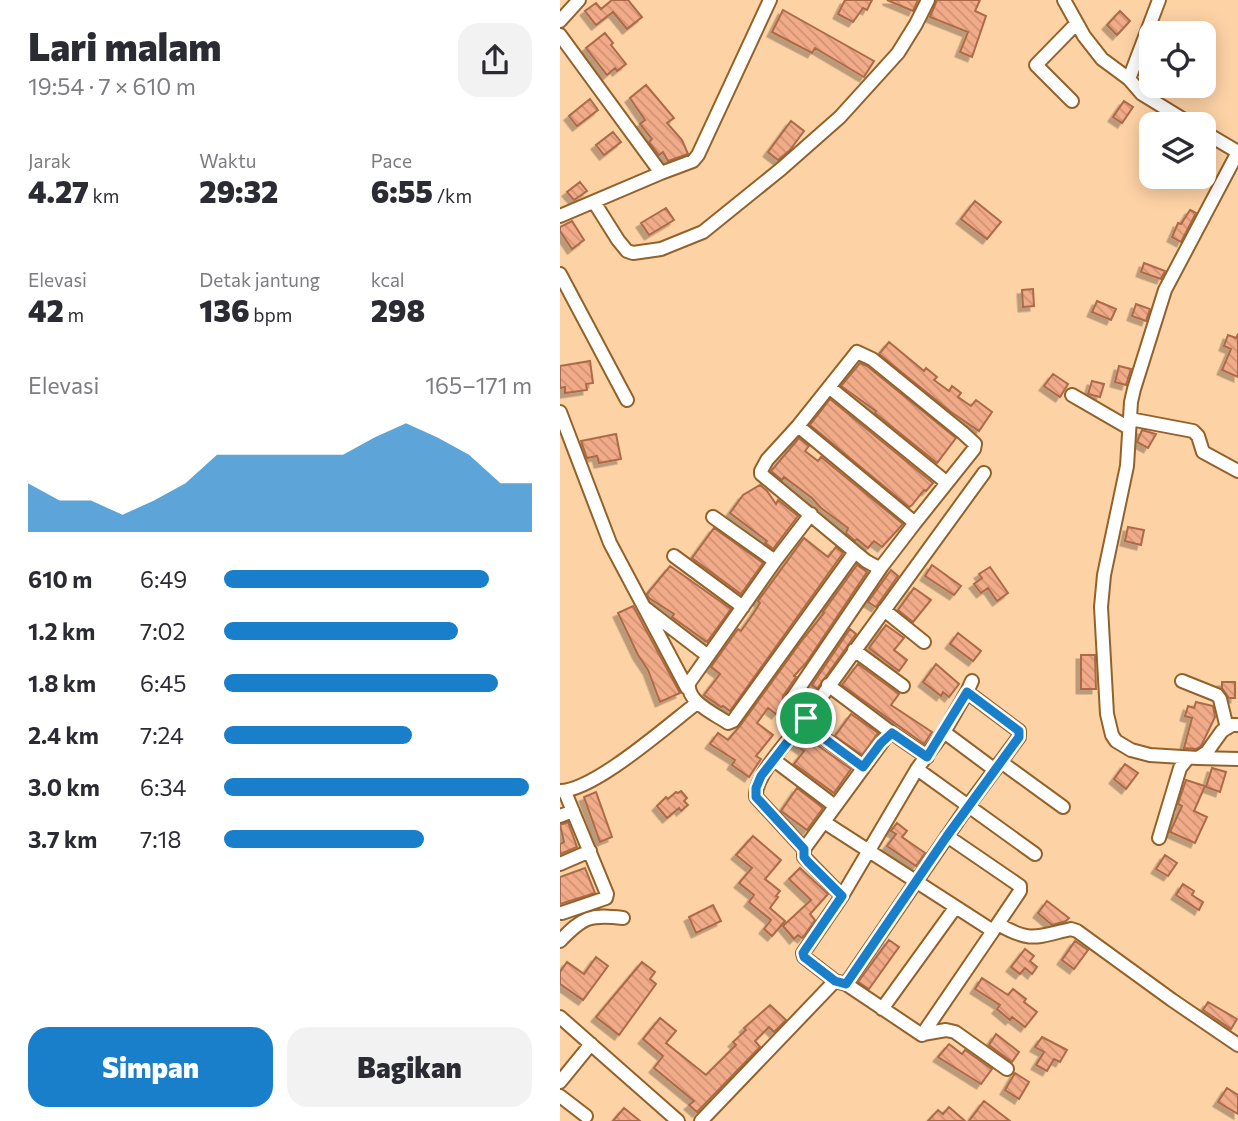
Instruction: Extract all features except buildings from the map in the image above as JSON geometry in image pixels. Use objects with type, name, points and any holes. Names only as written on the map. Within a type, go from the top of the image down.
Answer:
[{"type":"street","points":[[560,21],[579,0]]},
{"type":"street","points":[[560,216],[693,161],[770,0]]},
{"type":"street","points":[[594,202],[618,240],[627,251],[633,253],[661,249],[703,232],[840,117],[898,52],[928,0]]},
{"type":"street","points":[[1065,0],[1102,59],[1129,79],[1142,94],[1171,112]]},
{"type":"street","points":[[1129,79],[1157,1]]},
{"type":"street","points":[[1072,100],[1037,65],[1077,23]]},
{"type":"street","points":[[560,35],[661,173]]},
{"type":"street","points":[[1216,139],[1238,152],[1166,290],[1134,389],[1127,466],[1104,575],[1101,607],[1107,714],[1112,735],[1124,748],[1150,755],[1238,759]]},
{"type":"street","points":[[560,274],[626,400]]},
{"type":"street","points":[[806,718],[790,709],[791,700],[882,566],[975,444],[885,369],[857,352],[767,460],[761,471],[764,477],[855,552],[872,565],[882,566]]},
{"type":"street","points":[[829,387],[946,482]]},
{"type":"street","points":[[1072,395],[1130,423],[1193,431],[1198,436],[1203,452],[1238,471]]},
{"type":"street","points":[[560,412],[610,543],[641,605],[697,702],[728,723],[733,721],[855,552]]},
{"type":"street","points":[[798,426],[915,523]]},
{"type":"street","points":[[804,849],[756,797],[758,782],[984,472]]},
{"type":"street","points":[[687,688],[811,514]]},
{"type":"street","points":[[713,517],[775,561]]},
{"type":"street","points":[[674,556],[743,607]]},
{"type":"street","points":[[641,605],[708,656]]},
{"type":"street","points":[[884,610],[924,642]]},
{"type":"street","points":[[854,650],[903,686]]},
{"type":"street","points":[[1159,838],[1180,768],[1207,752],[1222,731],[1233,727],[1217,695],[1182,681]]},
{"type":"street","points":[[828,685],[927,757]]},
{"type":"street","points":[[701,1121],[840,982],[1019,737],[1019,731],[970,687],[944,732],[917,769],[842,896],[803,953],[804,957],[840,982],[882,1009],[916,1033],[946,1030],[955,1032],[1006,1069]]},
{"type":"street","points":[[562,913],[606,898],[573,810],[562,792],[583,786],[606,773],[697,702]]},
{"type":"street","points":[[806,718],[806,724],[810,728],[863,767]]},
{"type":"street","points":[[944,732],[1063,807]]},
{"type":"street","points":[[842,896],[804,857],[804,849],[881,743],[892,733]]},
{"type":"street","points":[[774,760],[835,806]]},
{"type":"street","points":[[917,769],[1035,854]]},
{"type":"street","points":[[560,816],[573,810]]},
{"type":"street","points":[[824,822],[955,908],[995,928],[1032,938],[1071,929],[1077,931],[1238,1045]]},
{"type":"street","points":[[923,1034],[1020,891],[1020,886],[947,836]]},
{"type":"street","points":[[560,864],[590,851]]},
{"type":"street","points":[[882,1009],[955,908]]},
{"type":"street","points":[[560,941],[575,925],[594,915],[623,918]]},
{"type":"street","points":[[560,1017],[678,1121]]},
{"type":"street","points":[[560,1083],[591,1044]]},
{"type":"street","points":[[560,1096],[586,1116]]},
{"type":"route","points":[[967,692],[1020,734],[846,984],[835,981],[803,955],[808,942],[842,896],[804,857],[804,849],[755,793],[761,776],[806,718],[806,724],[810,728],[863,767],[892,733],[927,757],[967,692]]}]
